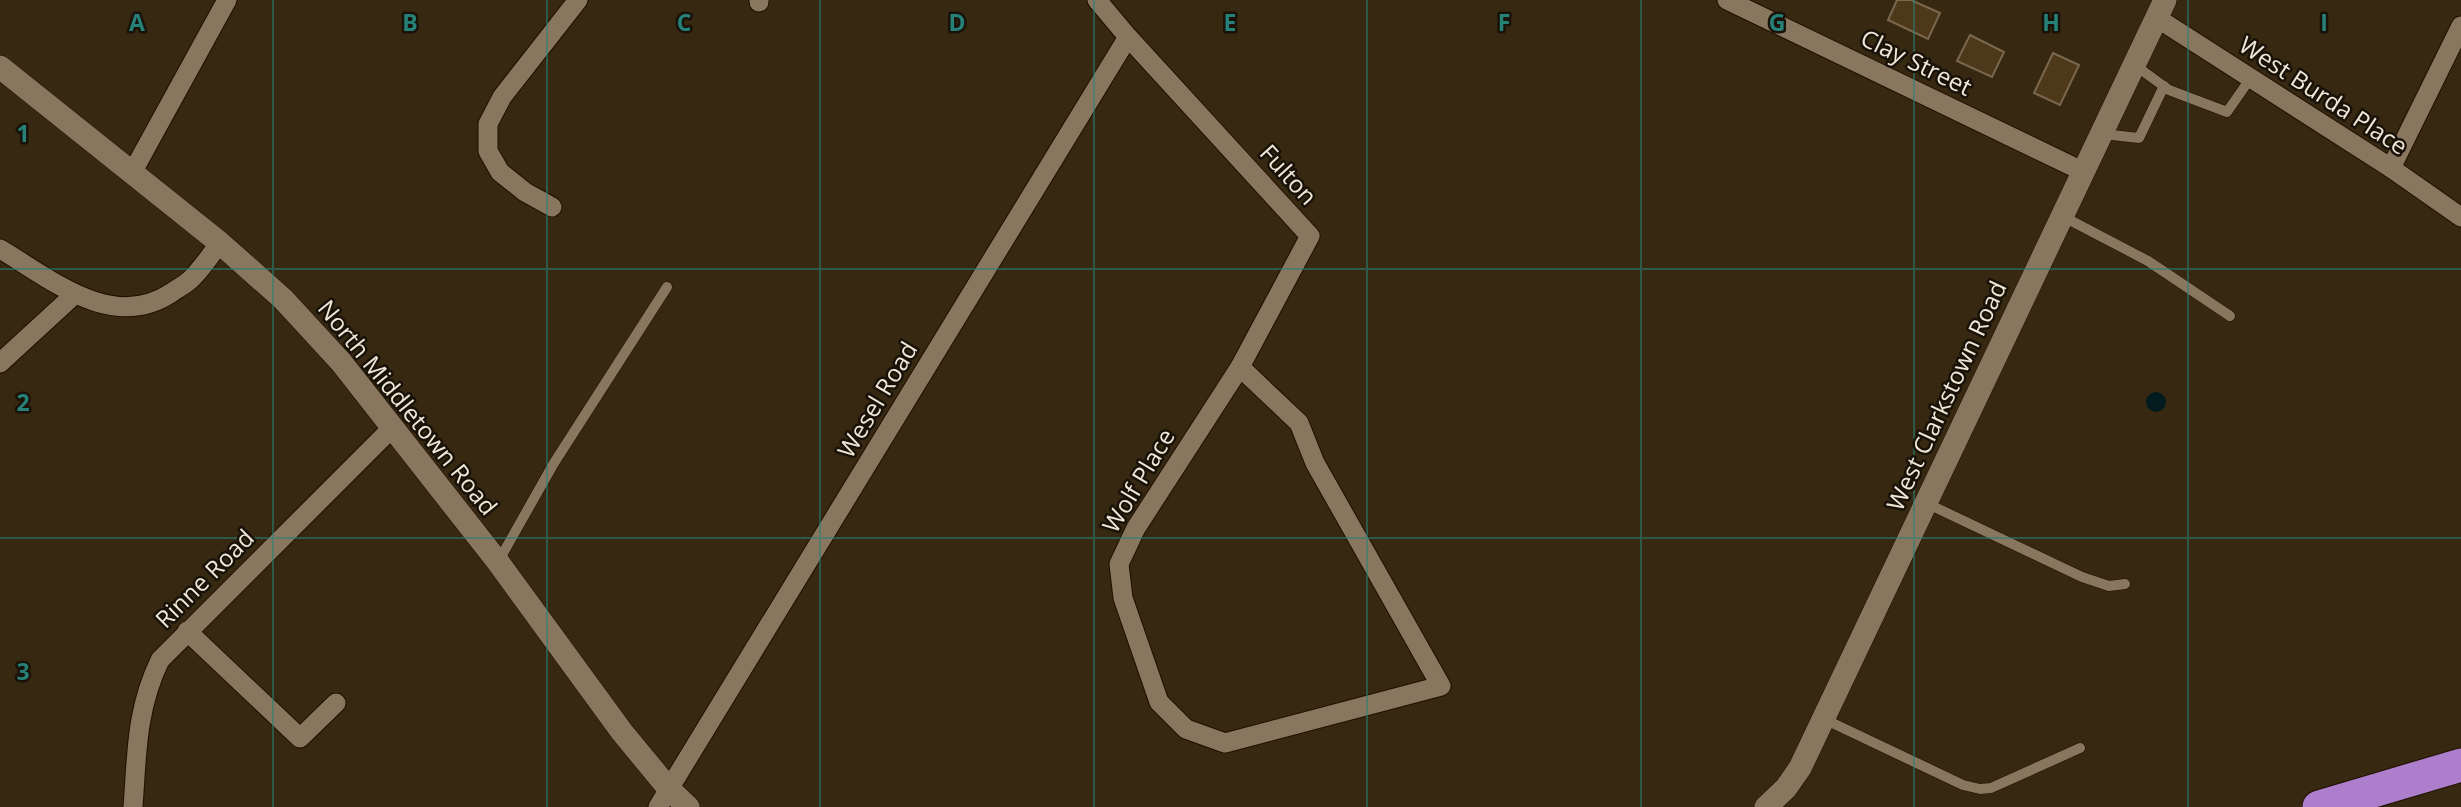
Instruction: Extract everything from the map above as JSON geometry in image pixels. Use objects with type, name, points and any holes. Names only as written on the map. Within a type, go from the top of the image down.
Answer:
[{"type":"highway","points":[[2319,807],[2461,765]]},
{"type":"street","points":[[132,173],[227,0]]},
{"type":"street","points":[[552,207],[525,192],[500,172],[488,151],[488,124],[502,97],[578,0]]},
{"type":"street","points":[[1097,0],[1128,37]]},
{"type":"street","name":"Clay Street","points":[[1727,0],[2082,171]]},
{"type":"street","name":"West Clarkstown Road","points":[[1766,807],[1794,778],[2161,9]]},
{"type":"street","name":"West Burda Place","points":[[2161,9],[2250,79],[2391,168],[2461,217]]},
{"type":"street","points":[[2391,168],[2461,26]]},
{"type":"street","name":"Fulton","points":[[1128,37],[1310,236],[1240,367]]},
{"type":"street","name":"Wesel Road","points":[[664,798],[1128,37]]},
{"type":"street","name":"North Middletown Road","points":[[0,67],[220,243],[283,299],[341,362],[498,562],[622,732],[664,798],[688,807]]},
{"type":"street","points":[[0,249],[75,294],[103,306],[134,308],[161,300],[192,279],[220,243]]},
{"type":"street","points":[[0,363],[75,294]]},
{"type":"street","name":"Wolf Place","points":[[1240,367],[1299,423],[1315,463],[1441,686],[1225,743],[1186,729],[1158,702],[1123,598],[1119,564],[1136,528],[1240,367]]},
{"type":"street","name":"Rinne Road","points":[[133,807],[140,714],[160,660],[393,427]]},
{"type":"street","points":[[187,631],[300,738],[336,703]]},
{"type":"lane","points":[[2135,65],[2164,86],[2227,111],[2250,79]]},
{"type":"lane","points":[[2101,133],[2139,138],[2164,86]]},
{"type":"lane","points":[[2061,216],[2148,261],[2230,316]]},
{"type":"lane","points":[[498,562],[554,463],[667,287]]},
{"type":"lane","points":[[1926,502],[2082,577],[2109,586],[2125,584]]},
{"type":"lane","points":[[1823,719],[1963,785],[1980,789],[1991,788],[2080,748]]},
{"type":"water","points":[[2156,392],[2163,395],[2166,402],[2163,409],[2156,412],[2149,409],[2146,402],[2149,395]]},
{"type":"building","points":[[1897,0],[1911,0],[1940,13],[1928,39],[1888,20]]},
{"type":"building","points":[[1970,35],[2004,52],[1992,77],[1957,61]]},
{"type":"building","points":[[2053,53],[2079,65],[2060,105],[2034,93]]}]
